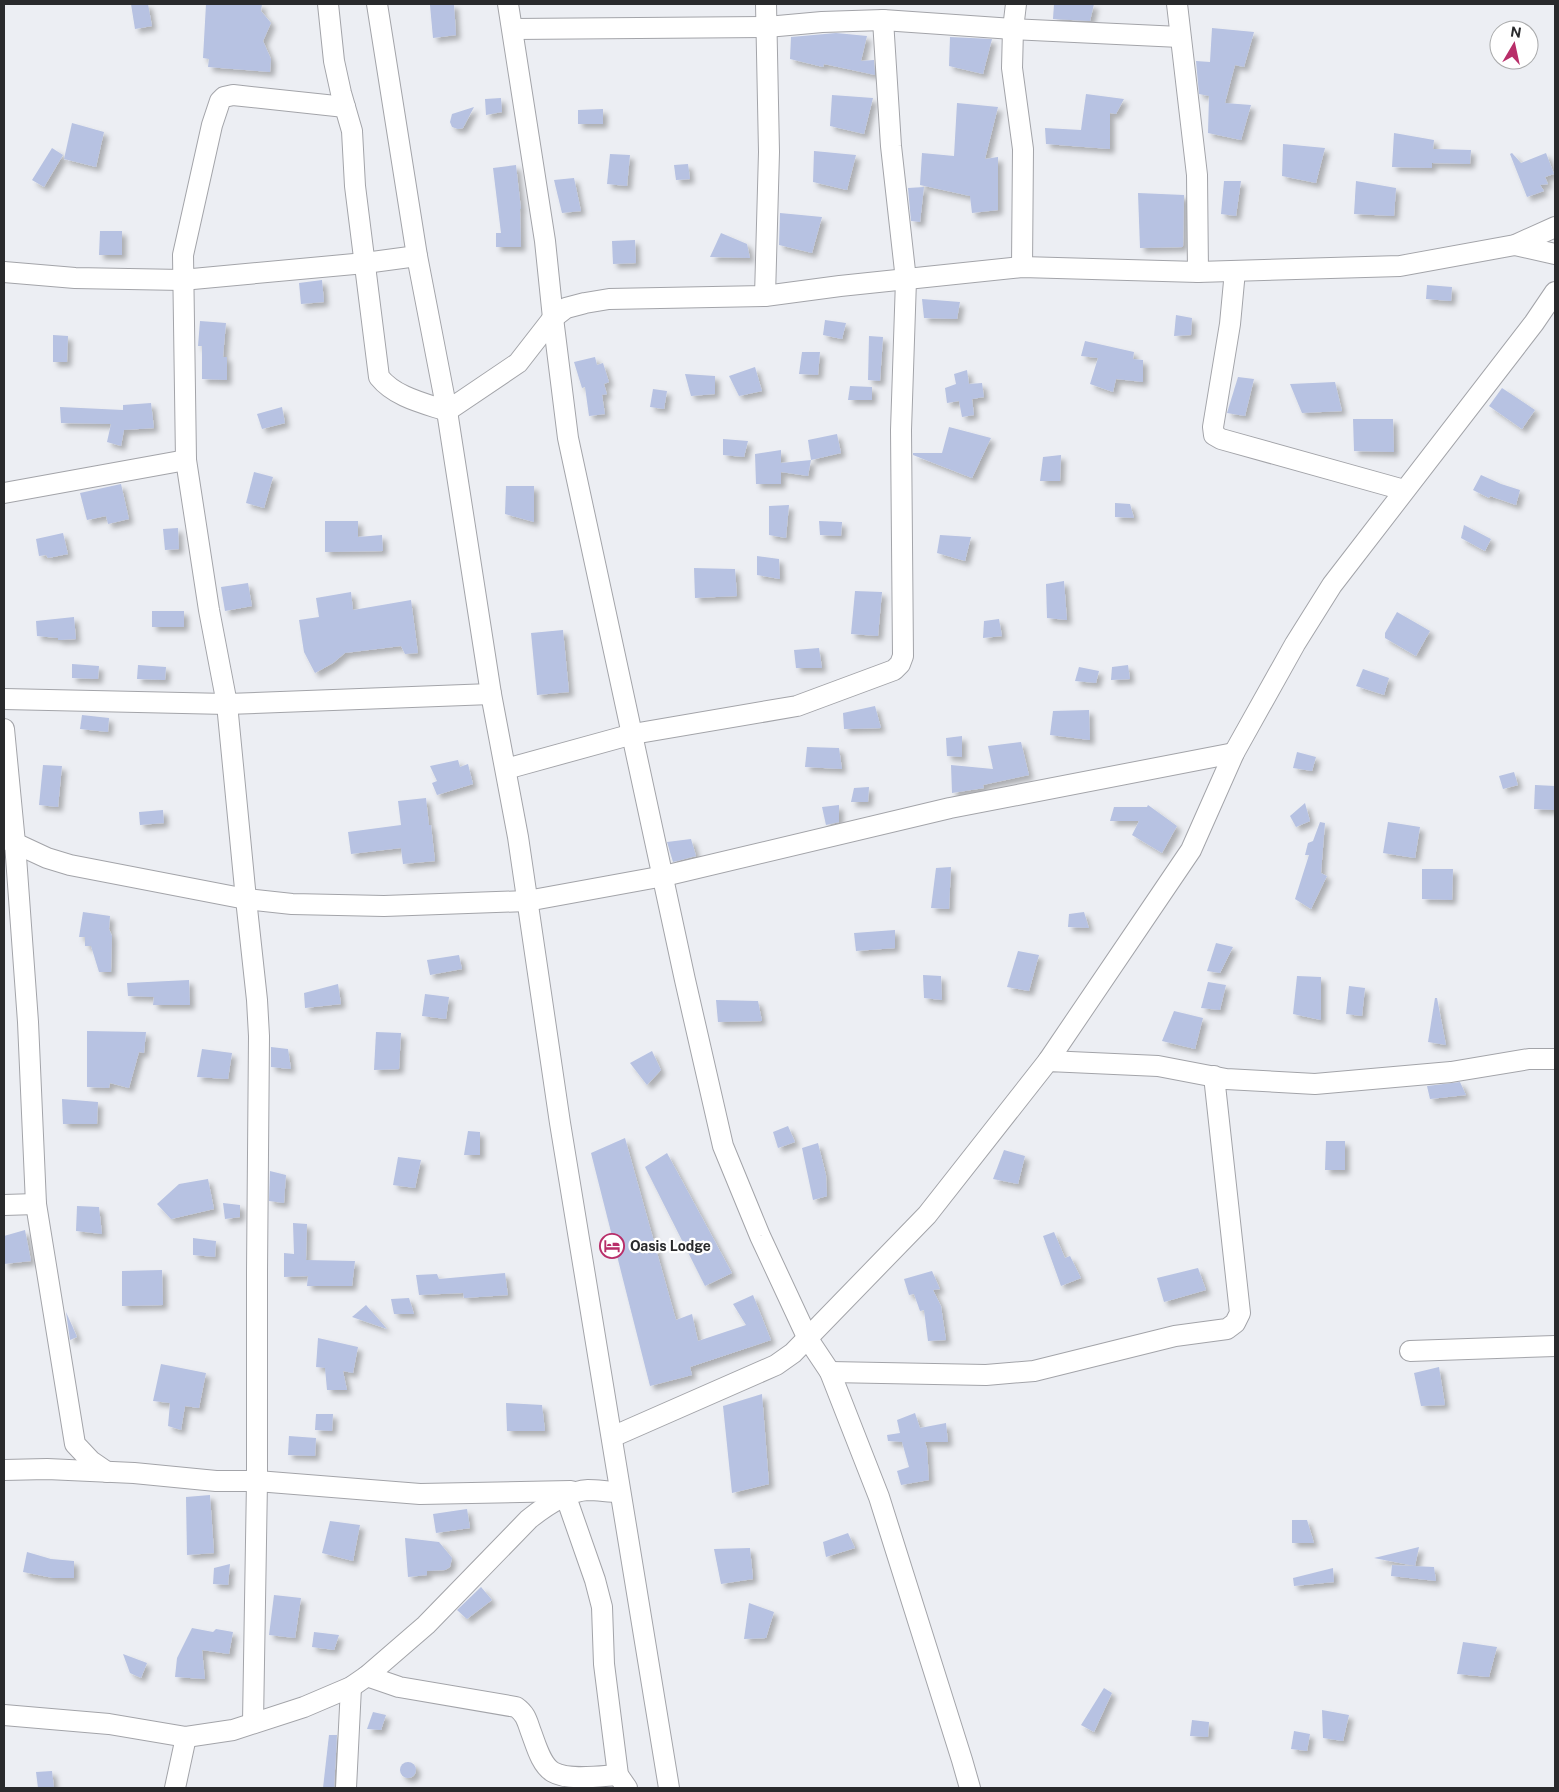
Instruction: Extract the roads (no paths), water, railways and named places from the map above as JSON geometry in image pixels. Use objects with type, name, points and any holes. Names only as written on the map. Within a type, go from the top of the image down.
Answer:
[{"type":"street","points":[[328,4],[334,60],[352,131],[354,186],[379,377],[387,387],[401,395],[447,412]]},
{"type":"street","points":[[378,4],[417,256],[447,412],[491,694],[518,837],[560,1124],[669,1788]]},
{"type":"street","points":[[508,4],[545,241],[552,318],[568,438],[685,980],[723,1146],[760,1236],[808,1339],[830,1372],[878,1497],[970,1788]]},
{"type":"street","points":[[765,296],[769,152],[766,4]]},
{"type":"street","points":[[1016,4],[1012,68],[1023,149],[1022,267]]},
{"type":"street","points":[[1177,4],[1197,175],[1198,272]]},
{"type":"street","points":[[513,29],[767,27],[822,22],[882,20],[1013,29],[1180,37]]},
{"type":"street","points":[[506,769],[633,734],[797,706],[894,670],[900,664],[903,656],[901,430],[906,280],[891,146],[882,20]]},
{"type":"street","points":[[253,1724],[257,1481],[258,1000],[227,704],[209,610],[186,460],[182,280],[185,244],[212,124],[220,101],[233,95],[345,107]]},
{"type":"street","points":[[447,412],[518,364],[552,318],[566,308],[584,303],[609,299],[765,296],[840,286],[1022,267],[1198,272],[1400,266],[1515,245],[1555,227]]},
{"type":"street","points":[[1515,245],[1555,254]]},
{"type":"street","points":[[4,272],[75,278],[182,280],[365,263],[417,256]]},
{"type":"street","points":[[1235,271],[1230,324],[1213,427],[1214,435],[1221,439],[1404,490]]},
{"type":"street","points":[[612,1437],[776,1365],[808,1339],[928,1216],[1048,1061],[1191,850],[1234,753],[1295,644],[1332,585],[1534,323],[1555,292]]},
{"type":"street","points":[[4,492],[186,460]]},
{"type":"street","points":[[4,699],[227,704],[491,694]]},
{"type":"street","points":[[4,729],[10,840],[28,1022],[36,1204],[75,1444],[91,1461],[107,1472]]},
{"type":"street","points":[[10,840],[47,858],[70,865],[246,899],[292,904],[384,906],[527,901],[664,876],[950,808],[1234,753]]},
{"type":"street","points":[[1048,1061],[1158,1066],[1226,1078],[1315,1084],[1451,1072],[1529,1059],[1555,1059]]},
{"type":"street","points":[[830,1372],[986,1375],[1034,1371],[1175,1336],[1227,1329],[1235,1323],[1240,1314],[1214,1076]]},
{"type":"street","points":[[4,1205],[36,1204]]},
{"type":"street","points":[[1410,1351],[1555,1346]]},
{"type":"street","points":[[4,1470],[47,1469],[107,1472],[216,1481],[257,1481],[420,1494],[585,1490],[619,1492]]},
{"type":"street","points":[[4,1715],[109,1724],[186,1738],[232,1730],[304,1706],[351,1687],[367,1676],[426,1625],[529,1519],[558,1499],[585,1490]]},
{"type":"street","points":[[367,1676],[398,1687],[516,1707],[524,1713],[537,1748],[546,1765],[553,1772],[566,1777],[622,1782],[604,1664],[602,1607],[595,1580],[566,1497]]},
{"type":"street","points":[[346,1788],[351,1687]]},
{"type":"street","points":[[175,1788],[186,1738]]},
{"type":"place","name":"Oasis Lodge","points":[[612,1246]]}]
